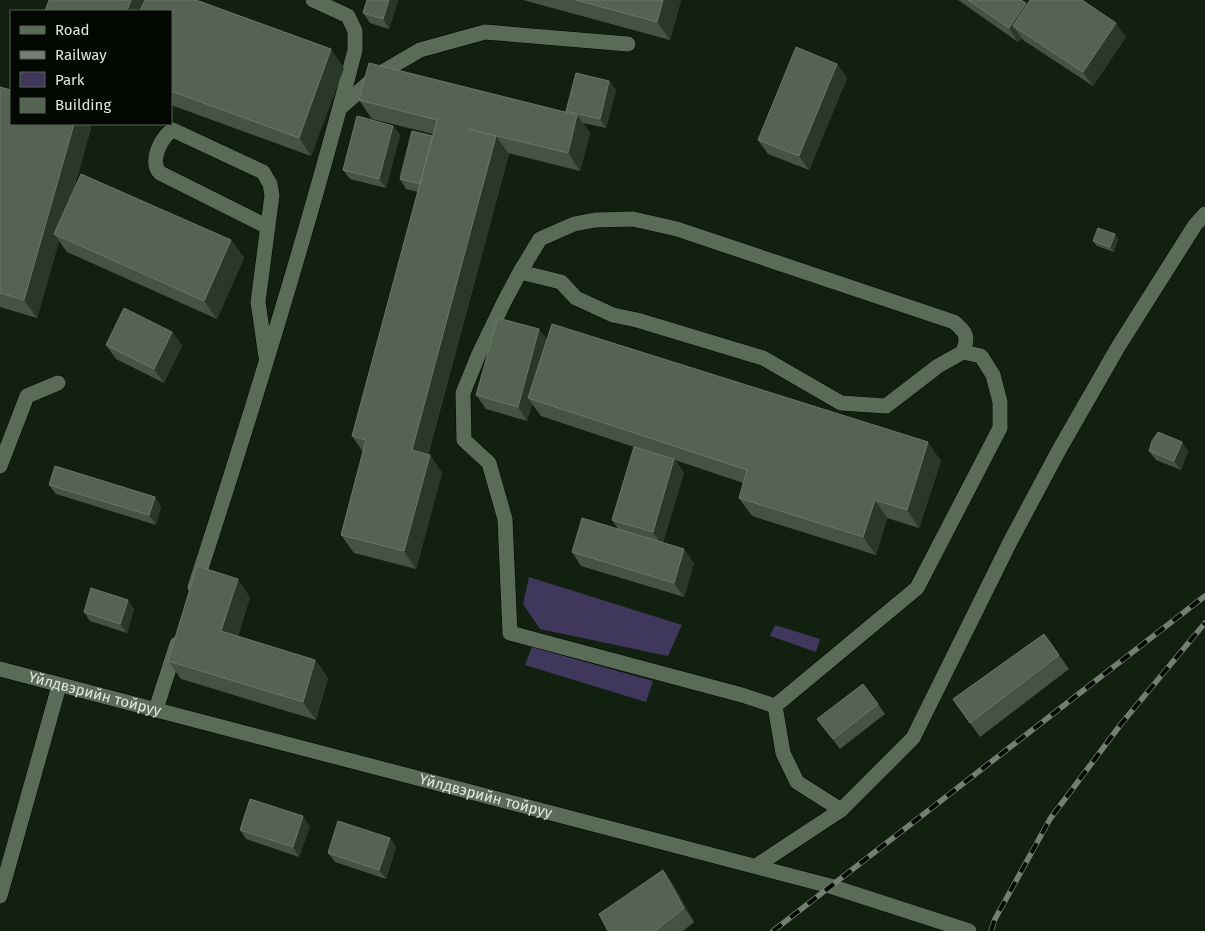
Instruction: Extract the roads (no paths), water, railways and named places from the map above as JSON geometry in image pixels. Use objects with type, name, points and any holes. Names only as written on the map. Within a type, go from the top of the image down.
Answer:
[{"type":"lane","points":[[191,600],[311,215],[354,50],[355,31],[348,16],[313,0]]},
{"type":"lane","points":[[340,108],[379,74],[420,50],[485,32],[628,44]]},
{"type":"lane","points":[[266,364],[258,302],[268,227],[272,195],[270,184],[263,172],[173,130],[162,139],[155,163],[160,173],[268,227]]},
{"type":"lane","points":[[756,866],[841,810],[913,738],[1011,540],[1059,450],[1118,347],[1195,225],[1205,214]]},
{"type":"lane","points":[[520,272],[561,282],[576,298],[613,314],[763,358],[841,403],[886,406],[938,366],[963,352],[967,341],[965,332],[954,322],[690,233],[633,219],[595,220],[574,224],[540,239],[520,272],[491,329],[463,393],[464,440],[489,463],[505,519],[510,633],[742,695],[774,706]]},
{"type":"lane","points":[[774,706],[917,588],[1000,428],[1000,402],[994,375],[981,356],[963,352]]},
{"type":"lane","points":[[0,466],[27,396],[58,383]]},
{"type":"lane","points":[[156,709],[182,628]]},
{"type":"lane","name":"Үйлдвэрийн тойруу","points":[[0,669],[59,686],[156,709],[830,886],[969,931]]},
{"type":"lane","points":[[0,896],[59,686]]},
{"type":"lane","points":[[774,706],[783,753],[797,782],[841,810]]},
{"type":"railway","points":[[773,931],[1205,596]]},
{"type":"railway","points":[[991,931],[995,919],[1050,819],[1121,724],[1205,623]]}]
